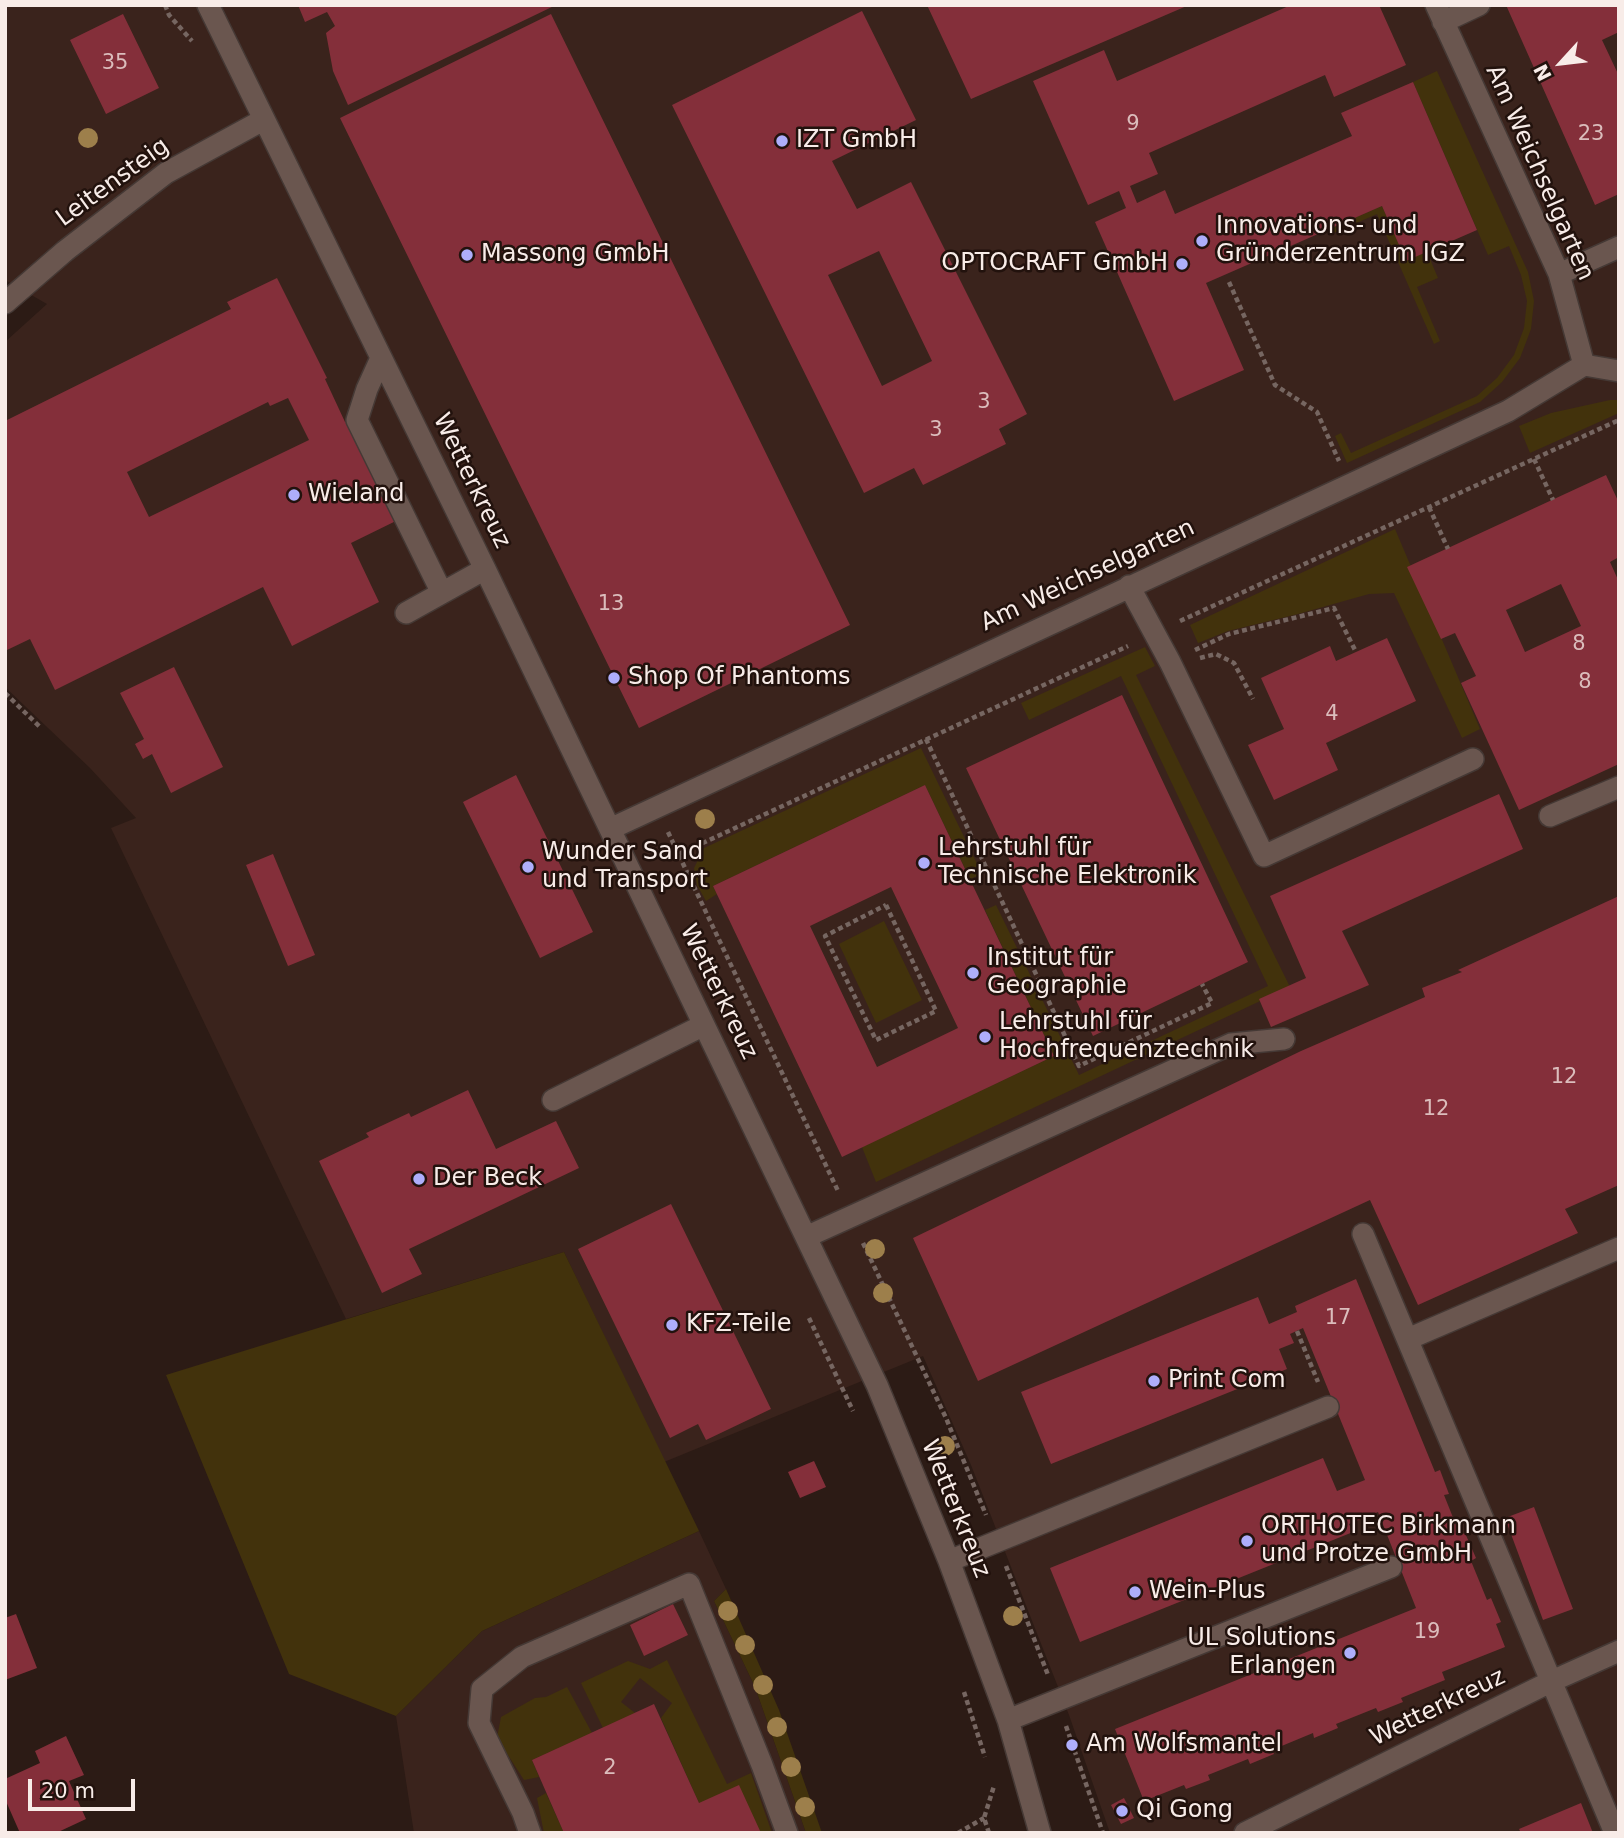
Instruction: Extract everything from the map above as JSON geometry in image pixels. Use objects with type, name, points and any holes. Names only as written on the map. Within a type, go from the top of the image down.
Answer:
[{"type":"street","name":"Wetterkreuz","points":[[208,5],[485,569],[877,1385],[949,1561],[1007,1720],[1040,1833]]},
{"type":"street","points":[[1440,13],[1479,5]]},
{"type":"street","name":"Am Weichselgarten","points":[[610,829],[1508,411],[1584,365],[1559,274],[1440,13]]},
{"type":"street","name":"Leitensteig","points":[[5,303],[65,251],[166,173],[263,120]]},
{"type":"street","points":[[1559,274],[1619,247]]},
{"type":"street","points":[[381,358],[357,420],[442,593]]},
{"type":"street","points":[[1584,365],[1619,371]]},
{"type":"street","points":[[405,613],[485,569]]},
{"type":"street","points":[[1129,586],[1265,856],[1473,759]]},
{"type":"street","points":[[1550,816],[1619,787]]},
{"type":"street","points":[[553,1100],[704,1025]]},
{"type":"street","points":[[806,1237],[1231,1044],[1284,1039]]},
{"type":"street","points":[[1363,1234],[1615,1833]]},
{"type":"street","points":[[1408,1339],[1619,1248]]},
{"type":"street","points":[[949,1561],[1328,1407]]},
{"type":"street","points":[[1007,1720],[1391,1567]]},
{"type":"street","points":[[530,1833],[479,1723],[482,1689],[522,1657],[689,1584],[787,1833]]},
{"type":"street","name":"Wetterkreuz","points":[[1245,1833],[1550,1682],[1619,1651]]},
{"type":"path","points":[[165,5],[169,15],[194,44]]},
{"type":"path","points":[[1229,282],[1275,385],[1317,412],[1341,465]]},
{"type":"path","points":[[1534,459],[1553,500]]},
{"type":"path","points":[[1429,506],[1448,549]]},
{"type":"path","points":[[1172,667],[1229,634],[1334,608],[1356,652]]},
{"type":"path","points":[[1172,667],[1206,655],[1225,657],[1240,670],[1253,699]]},
{"type":"path","points":[[5,693],[41,728]]},
{"type":"path","points":[[926,739],[1079,1066],[1213,1003],[1202,984]]},
{"type":"path","points":[[655,806],[946,1418],[1057,1701],[1103,1833]]},
{"type":"path","points":[[886,905],[900,934],[936,1010],[876,1040],[825,936],[886,905]]},
{"type":"path","points":[[807,1312],[855,1413]]},
{"type":"path","points":[[1297,1331],[1328,1407]]},
{"type":"path","points":[[961,1684],[987,1762]]},
{"type":"path","points":[[989,1833],[984,1818],[995,1789],[991,1775]]},
{"type":"path","points":[[958,1833],[984,1818]]},
{"type":"shaded area","points":[[5,5],[1619,5],[1619,1833],[1110,1833],[1069,1715],[971,1465],[923,1356],[664,1462],[564,1252],[346,1319],[111,828],[136,818],[90,768],[5,687],[5,342],[47,304],[5,280]]},
{"type":"shaded area","points":[[1437,71],[1528,272],[1534,301],[1531,329],[1520,358],[1502,382],[1480,402],[1347,463],[1335,436],[1341,433],[1351,453],[1477,396],[1497,378],[1514,355],[1524,328],[1527,301],[1521,275],[1509,246],[1488,255],[1413,82]]},
{"type":"shaded area","points":[[1382,206],[1406,260],[1427,252],[1438,278],[1417,287],[1440,341],[1434,344],[1377,214],[1329,235],[1327,230]]},
{"type":"shaded area","points":[[1619,400],[1619,413],[1530,453],[1519,426],[1551,413]]},
{"type":"shaded area","points":[[1395,529],[1480,729],[1462,738],[1394,593],[1369,594],[1228,631],[1198,643],[1190,625]]},
{"type":"shaded area","points":[[1145,647],[1155,666],[1136,675],[1290,987],[876,1182],[862,1147],[1054,1056],[985,910],[996,905],[1079,1075],[1268,986],[1121,676],[1029,720],[1021,703]]},
{"type":"shaded area","points":[[921,748],[982,874],[970,879],[925,785],[713,886],[717,894],[706,901],[697,885],[694,868],[704,848]]},
{"type":"shaded area","points":[[884,921],[922,1000],[876,1023],[839,944]]},
{"type":"shaded area","points":[[564,1252],[699,1531],[482,1631],[396,1716],[289,1674],[166,1375]]},
{"type":"shaded area","points":[[699,1531],[726,1589],[714,1601],[755,1687],[806,1833],[414,1833],[396,1716],[482,1631]]},
{"type":"shaded area","points":[[726,1589],[779,1710],[822,1833],[806,1833],[755,1687],[714,1601]]},
{"type":"shaded area","points":[[667,1660],[727,1784],[751,1773],[772,1833],[761,1833],[699,1803],[661,1718],[672,1703],[640,1678],[621,1702],[635,1713],[603,1728],[581,1683],[628,1661],[650,1669]]},
{"type":"shaded area","points":[[567,1687],[592,1733],[532,1760],[539,1777],[524,1780],[497,1738],[501,1717],[535,1698],[546,1697]]},
{"type":"shaded area","points":[[546,1793],[564,1833],[544,1833],[537,1798]]},
{"type":"building","points":[[298,5],[556,5],[348,105],[333,71],[326,33],[335,26],[327,12],[305,22]]},
{"type":"building","points":[[927,5],[1189,5],[971,99]]},
{"type":"building","points":[[1291,5],[1379,5],[1406,65],[1334,97],[1325,75],[1149,153],[1158,174],[1130,186],[1137,203],[1165,190],[1175,214],[1352,136],[1341,113],[1413,82],[1477,230],[1406,261],[1382,206],[1206,283],[1244,370],[1174,401],[1095,222],[1126,208],[1119,191],[1088,205],[1033,81],[1104,50],[1117,81]]},
{"type":"building","points":[[1506,5],[1619,5],[1619,32],[1602,40],[1619,76],[1619,194],[1595,205]]},
{"type":"building","points":[[862,11],[916,120],[832,161],[857,209],[911,182],[1027,414],[999,429],[1006,444],[923,485],[914,468],[864,493],[672,105]],"holes":[[[879,251],[932,361],[882,386],[828,275]]]},
{"type":"building","points":[[123,14],[159,88],[106,114],[70,40]]},
{"type":"building","points":[[551,14],[850,625],[639,728],[340,118]]},
{"type":"building","name":"Wieland","points":[[277,278],[327,378],[325,379],[345,422],[354,417],[404,517],[351,543],[379,602],[292,646],[263,587],[55,690],[30,639],[7,650],[5,646],[5,421],[231,309],[227,302]],"holes":[[[288,398],[309,440],[149,517],[127,472],[268,402],[270,406]]]},
{"type":"building","points":[[1606,475],[1619,503],[1619,557],[1610,562],[1619,582],[1619,764],[1519,810],[1461,683],[1476,676],[1455,633],[1441,639],[1407,567]],"holes":[[[1561,584],[1581,626],[1525,652],[1506,610]]]},
{"type":"building","points":[[1387,638],[1416,701],[1326,743],[1338,770],[1274,800],[1248,745],[1284,729],[1261,678],[1330,646],[1336,661]]},
{"type":"building","points":[[174,667],[223,767],[171,793],[152,754],[143,759],[135,744],[144,739],[120,693]]},
{"type":"building","points":[[1122,695],[1248,962],[1093,1036],[966,768]]},
{"type":"building","name":"Wunder Sand und Transport","points":[[516,775],[593,932],[540,958],[463,802]]},
{"type":"building","name":"Institut für Geographie","points":[[925,785],[1054,1056],[842,1157],[713,886]],"holes":[[[891,887],[958,1028],[877,1067],[810,926]]]},
{"type":"building","points":[[1499,794],[1523,849],[1342,931],[1369,985],[1271,1027],[1259,999],[1306,978],[1270,896]]},
{"type":"building","points":[[273,854],[315,955],[288,966],[246,865]]},
{"type":"building","points":[[1619,896],[1619,1185],[1565,1209],[1578,1233],[1418,1305],[1370,1200],[978,1381],[913,1238],[1301,1051],[1425,997],[1422,988],[1462,972],[1458,970]]},
{"type":"building","name":"Der Beck","points":[[468,1090],[496,1149],[556,1121],[579,1168],[409,1249],[422,1274],[382,1293],[319,1161],[369,1137],[366,1133],[409,1113],[411,1117]]},
{"type":"building","name":"KFZ-Teile","points":[[671,1204],[771,1409],[706,1440],[698,1424],[670,1438],[578,1249]]},
{"type":"building","points":[[1356,1279],[1435,1472],[1440,1470],[1449,1494],[1444,1495],[1460,1535],[1465,1533],[1476,1558],[1471,1561],[1487,1600],[1491,1598],[1501,1622],[1496,1624],[1505,1647],[1442,1672],[1445,1680],[1401,1698],[1403,1702],[1378,1712],[1376,1708],[1336,1724],[1338,1728],[1314,1738],[1313,1733],[1272,1750],[1274,1754],[1250,1764],[1248,1759],[1208,1775],[1210,1780],[1186,1789],[1184,1785],[1144,1801],[1115,1729],[1416,1608],[1378,1512],[1349,1524],[1353,1532],[1080,1642],[1050,1568],[1323,1458],[1337,1491],[1365,1480],[1303,1328],[1290,1334],[1294,1343],[1279,1349],[1287,1369],[1051,1464],[1021,1392],[1258,1297],[1269,1324],[1297,1312],[1295,1306]]},
{"type":"building","points":[[814,1461],[826,1487],[800,1498],[788,1472]]},
{"type":"building","points":[[1534,1507],[1573,1609],[1543,1620],[1505,1518]]},
{"type":"building","points":[[673,1604],[688,1635],[644,1656],[630,1625]]},
{"type":"building","points":[[16,1614],[37,1668],[5,1680],[5,1618]]},
{"type":"building","points":[[654,1704],[699,1803],[739,1785],[761,1833],[564,1833],[532,1760]]},
{"type":"building","points":[[66,1736],[84,1775],[69,1781],[86,1819],[56,1833],[20,1833],[5,1799],[5,1779],[40,1763],[35,1751]]},
{"type":"building","name":"Qi Gong","points":[[1124,1798],[1134,1818],[1121,1824],[1111,1805]]},
{"type":"building","points":[[1581,1803],[1593,1833],[1521,1833],[1519,1829]]},
{"type":"place","name":"IZT GmbH","points":[[782,141]]},
{"type":"place","name":"Innovations- und Gründerzentrum IGZ","points":[[1202,241]]},
{"type":"place","name":"Massong GmbH","points":[[467,255]]},
{"type":"place","name":"OPTOCRAFT GmbH","points":[[1182,264]]},
{"type":"place","name":"Wieland","points":[[294,495]]},
{"type":"place","name":"Shop Of Phantoms","points":[[614,678]]},
{"type":"place","name":"Lehrstuhl für Technische Elektronik","points":[[924,863]]},
{"type":"place","name":"Wunder Sand und Transport","points":[[528,867]]},
{"type":"place","name":"Institut für Geographie","points":[[973,973]]},
{"type":"place","name":"Lehrstuhl für Hochfrequenztechnik","points":[[985,1037]]},
{"type":"place","name":"Der Beck","points":[[419,1179]]},
{"type":"place","name":"KFZ-Teile","points":[[672,1325]]},
{"type":"place","name":"Print Com","points":[[1154,1381]]},
{"type":"place","name":"ORTHOTEC Birkmann und Protze GmbH","points":[[1247,1541]]},
{"type":"place","name":"Wein-Plus","points":[[1135,1592]]},
{"type":"place","name":"UL Solutions Erlangen","points":[[1350,1653]]},
{"type":"place","name":"Am Wolfsmantel","points":[[1072,1745]]},
{"type":"place","name":"Qi Gong","points":[[1122,1811]]}]
